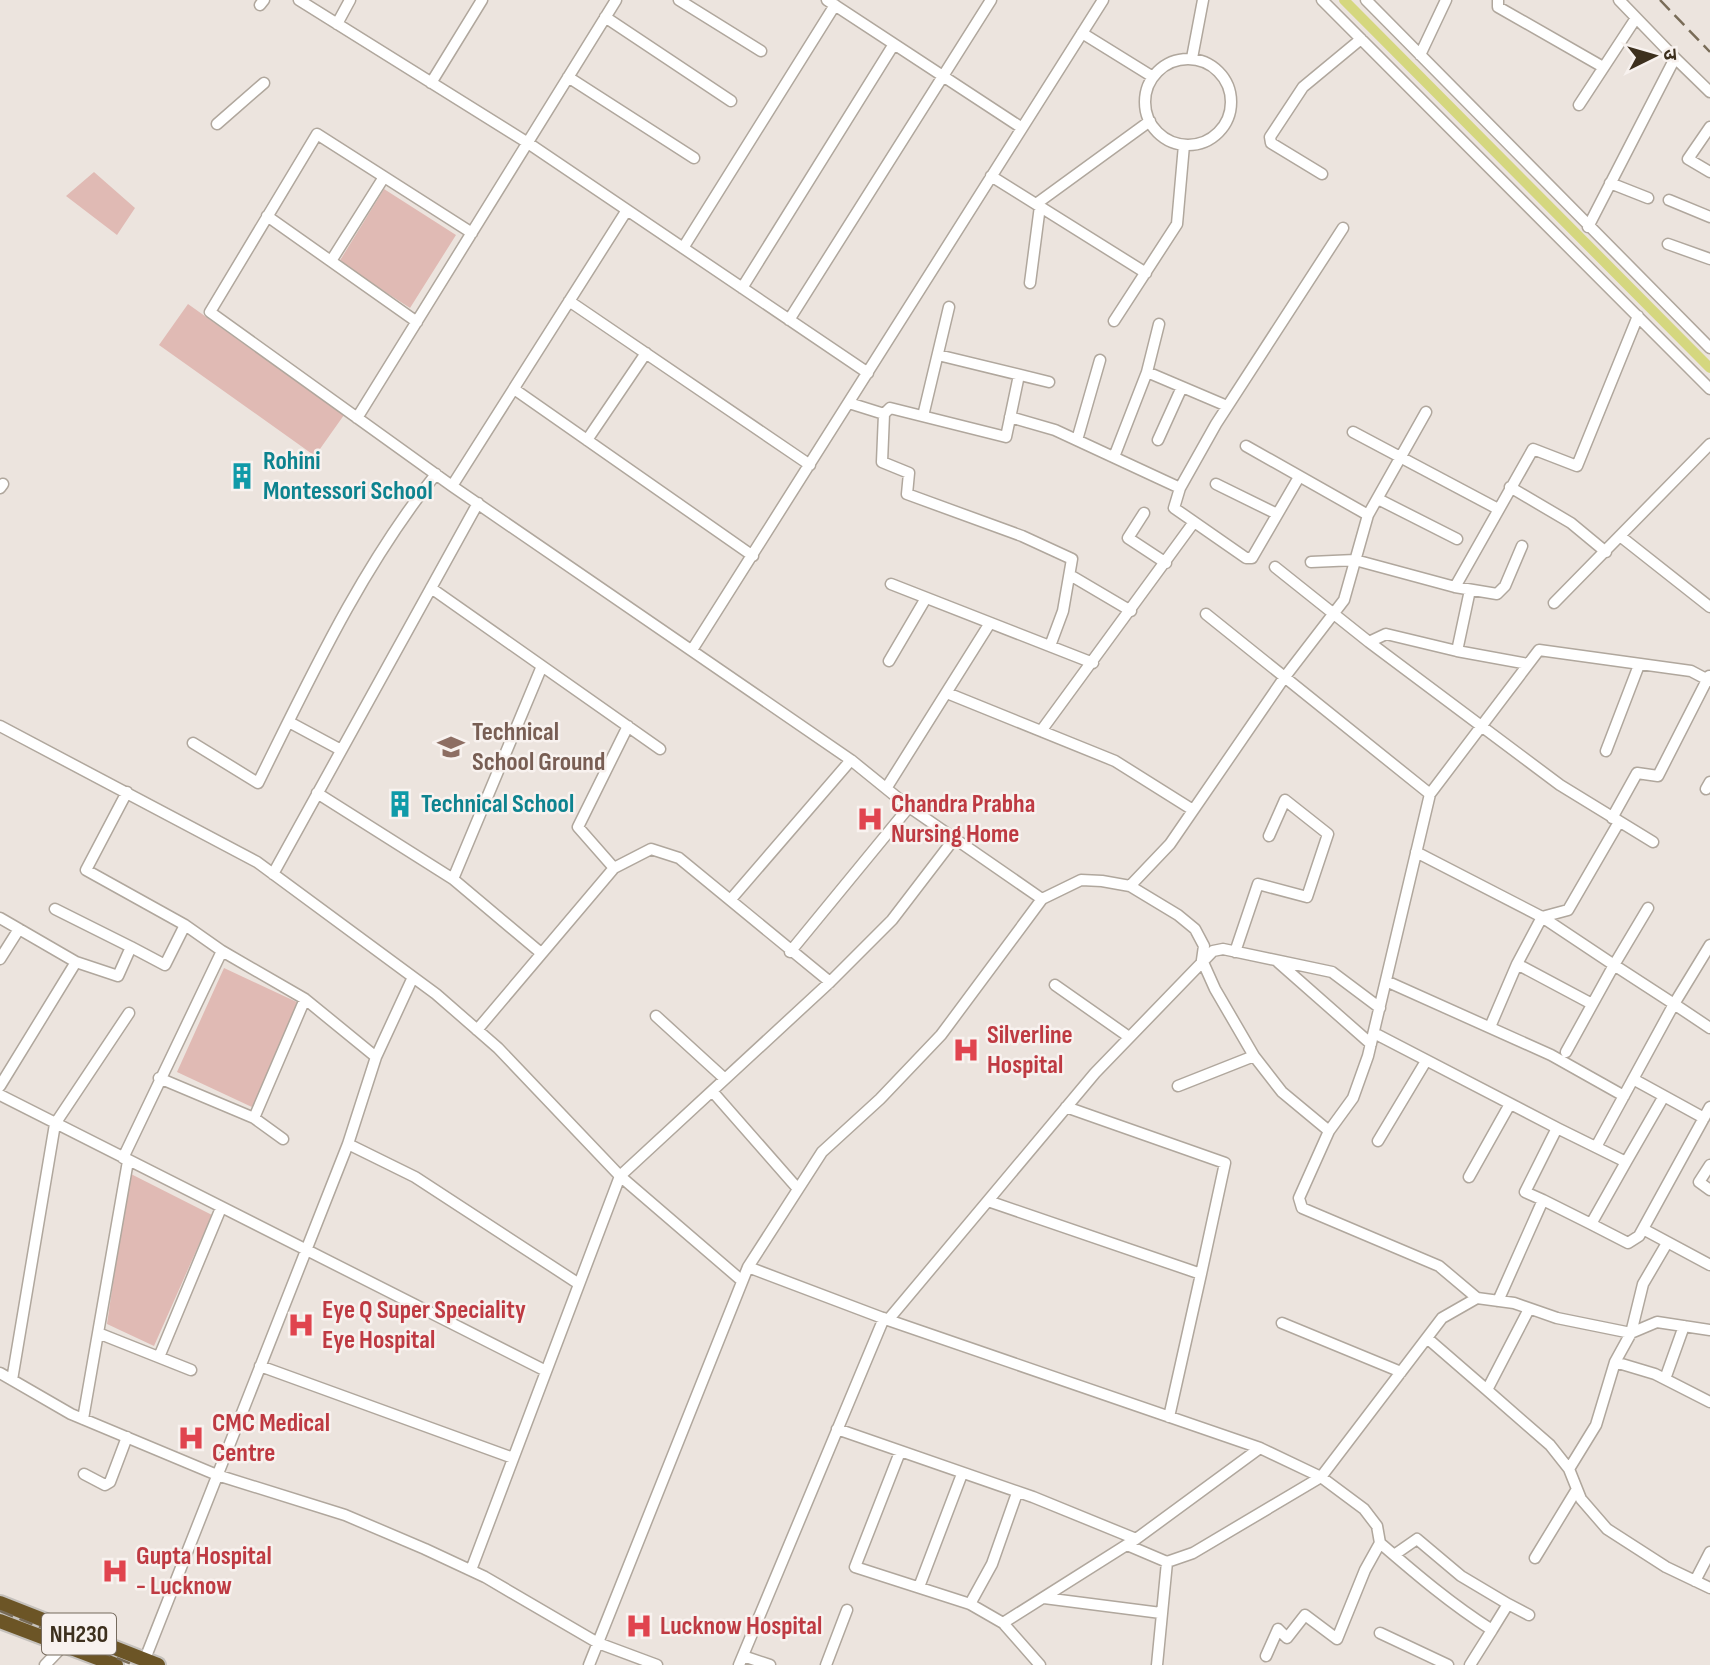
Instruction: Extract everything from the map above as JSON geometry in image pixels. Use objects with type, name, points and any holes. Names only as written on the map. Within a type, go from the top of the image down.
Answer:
[{"type":"highway","name":"NH230","points":[[0,1603],[148,1663]]},
{"type":"highway","name":"NH230","points":[[0,1621],[116,1665]]},
{"type":"street","points":[[299,0],[528,143],[868,373]]},
{"type":"street","points":[[337,24],[351,0]]},
{"type":"street","points":[[431,83],[482,0]]},
{"type":"street","points":[[357,418],[616,0]]},
{"type":"street","points":[[679,0],[761,51]]},
{"type":"street","points":[[789,320],[991,0]]},
{"type":"street","points":[[692,650],[1103,0]]},
{"type":"street","points":[[1192,58],[1203,0]]},
{"type":"street","points":[[1322,0],[1710,389]]},
{"type":"street","points":[[1366,0],[1710,348]]},
{"type":"street","points":[[1420,55],[1446,0]]},
{"type":"street","points":[[1498,0],[1498,7],[1603,66]]},
{"type":"street","points":[[1619,0],[1710,92]]},
{"type":"street","points":[[683,248],[831,3],[1022,128]]},
{"type":"street","points":[[605,18],[731,101]]},
{"type":"street","points":[[1579,105],[1636,18]]},
{"type":"street","points":[[1082,33],[1153,77]]},
{"type":"street","points":[[1322,174],[1271,143],[1270,137],[1303,87],[1361,39]]},
{"type":"street","points":[[742,288],[894,44]]},
{"type":"street","points":[[1588,227],[1674,57]]},
{"type":"street","points":[[1192,58],[1206,62],[1222,74],[1230,91],[1231,106],[1226,123],[1216,135],[1202,143],[1184,145],[1166,139],[1150,121],[1145,97],[1153,77],[1173,61],[1192,58]]},
{"type":"street","points":[[568,77],[694,158]]},
{"type":"street","points":[[217,124],[264,83]]},
{"type":"street","points":[[1030,283],[1038,205],[1150,121]]},
{"type":"street","points":[[1710,127],[1688,159],[1710,172]]},
{"type":"street","points":[[472,233],[317,134],[209,312],[452,486],[851,760],[909,807],[1042,899]]},
{"type":"street","points":[[1114,321],[1178,224],[1184,145]]},
{"type":"street","points":[[992,176],[1146,274]]},
{"type":"street","points":[[331,261],[384,177]]},
{"type":"street","points":[[1610,183],[1648,198]]},
{"type":"street","points":[[1668,200],[1710,217]]},
{"type":"street","points":[[452,486],[627,210]]},
{"type":"street","points":[[267,216],[417,322]]},
{"type":"street","points":[[1300,477],[1252,558],[1246,558],[1174,508],[1180,488],[1227,406],[1343,228]]},
{"type":"street","points":[[1668,244],[1710,259]]},
{"type":"street","points":[[569,301],[810,464]]},
{"type":"street","points":[[923,416],[949,307]]},
{"type":"street","points":[[1455,587],[1533,449],[1577,466],[1638,316]]},
{"type":"street","points":[[1114,457],[1147,372],[1159,324]]},
{"type":"street","points":[[587,440],[646,353]]},
{"type":"street","points":[[938,355],[1049,382]]},
{"type":"street","points":[[1077,440],[1100,360]]},
{"type":"street","points":[[1147,372],[1227,406]]},
{"type":"street","points":[[1019,375],[1006,437],[890,408],[884,414],[882,462],[909,473],[907,494],[1072,559],[1063,611],[1050,646]]},
{"type":"street","points":[[1158,440],[1182,387]]},
{"type":"street","points":[[514,389],[752,555]]},
{"type":"street","points":[[849,403],[884,414]]},
{"type":"street","points":[[1130,886],[1170,844],[1283,678],[1344,600],[1368,515],[1426,412]]},
{"type":"street","points":[[1010,417],[1055,430],[1180,488]]},
{"type":"street","points":[[1353,432],[1498,509]]},
{"type":"street","points":[[1554,603],[1710,444]]},
{"type":"street","points":[[1246,446],[1368,515]]},
{"type":"street","points":[[193,743],[258,783],[365,576],[404,515],[436,474]]},
{"type":"street","points":[[1216,484],[1277,514]]},
{"type":"street","points":[[1510,487],[1571,523],[1606,552]]},
{"type":"street","points":[[1378,499],[1457,540]]},
{"type":"street","points":[[273,874],[478,503]]},
{"type":"street","points":[[1144,513],[1128,538],[1166,563]]},
{"type":"street","points":[[1041,731],[1195,522]]},
{"type":"street","points":[[1620,536],[1710,607]]},
{"type":"street","points":[[1311,562],[1355,560],[1455,587],[1497,594],[1505,586],[1522,546]]},
{"type":"street","points":[[1275,566],[1369,642],[1560,785],[1653,842]]},
{"type":"street","points":[[1070,575],[1131,611]]},
{"type":"street","points":[[891,584],[1093,663]]},
{"type":"street","points":[[431,588],[660,749]]},
{"type":"street","points":[[1457,651],[1470,590]]},
{"type":"street","points":[[890,660],[926,598]]},
{"type":"street","points":[[1206,614],[1430,794]]},
{"type":"street","points":[[887,787],[990,623]]},
{"type":"street","points":[[1369,642],[1386,634],[1528,664]]},
{"type":"street","points":[[1490,1027],[1517,964],[1542,917],[1568,910],[1637,773],[1658,776],[1709,678],[1691,671],[1539,650],[1430,794],[1371,1044],[1353,1098],[1329,1131],[1299,1199],[1302,1208],[1439,1266],[1477,1298],[1631,1334],[1657,1322],[1710,1330]]},
{"type":"street","points":[[1606,751],[1639,665]]},
{"type":"street","points":[[453,879],[542,666]]},
{"type":"street","points":[[947,693],[1115,761],[1193,810]]},
{"type":"street","points":[[289,722],[341,750]]},
{"type":"street","points":[[0,726],[127,792],[273,874],[413,977],[477,1030],[620,1176],[740,1280]]},
{"type":"street","points":[[614,868],[578,827],[628,726]]},
{"type":"street","points":[[732,898],[851,760]]},
{"type":"street","points":[[127,792],[86,870],[185,925],[222,951],[305,999],[376,1057]]},
{"type":"street","points":[[317,793],[453,879],[541,953]]},
{"type":"street","points":[[1235,952],[1258,884],[1307,897],[1328,834],[1285,800],[1269,836]]},
{"type":"street","points":[[790,952],[909,807]]},
{"type":"street","points":[[471,1570],[620,1176],[830,982],[892,920],[954,839]]},
{"type":"street","points":[[477,1030],[614,868],[651,849],[679,858],[732,898],[790,952],[830,982]]},
{"type":"street","points":[[1416,852],[1542,917],[1710,1028]]},
{"type":"street","points":[[589,1665],[740,1280],[822,1152],[880,1099],[940,1035],[1042,899],[1081,880],[1130,886],[1164,904],[1195,929],[1204,946],[1202,960],[1215,989],[1254,1056],[1282,1092],[1329,1131]]},
{"type":"street","points":[[1566,1052],[1648,908]]},
{"type":"street","points":[[55,909],[165,965],[185,925]]},
{"type":"street","points":[[0,918],[76,962],[118,976],[131,947]]},
{"type":"street","points":[[0,959],[19,929]]},
{"type":"street","points":[[1596,1147],[1674,1004],[1710,945]]},
{"type":"street","points":[[769,1665],[741,1661],[837,1429],[886,1319],[1129,1037],[1202,960],[1217,950],[1332,972],[1380,1008]]},
{"type":"street","points":[[83,1419],[125,1160],[159,1078],[222,951]]},
{"type":"street","points":[[0,1086],[76,962]]},
{"type":"street","points":[[1278,962],[1371,1044]]},
{"type":"street","points":[[1517,964],[1592,1004]]},
{"type":"street","points":[[148,1663],[217,1475],[348,1144],[376,1057],[413,977]]},
{"type":"street","points":[[1386,981],[1551,1055],[1624,1096]]},
{"type":"street","points":[[1055,985],[1129,1037]]},
{"type":"street","points":[[254,1118],[305,999]]},
{"type":"street","points":[[12,1380],[54,1124],[129,1013]]},
{"type":"street","points":[[656,1016],[725,1079]]},
{"type":"street","points":[[1374,1033],[1626,1162]]},
{"type":"street","points":[[1178,1086],[1254,1056]]},
{"type":"street","points":[[1378,1141],[1426,1061]]},
{"type":"street","points":[[159,1078],[254,1118],[283,1139]]},
{"type":"street","points":[[1633,1079],[1704,1118]]},
{"type":"street","points":[[712,1091],[798,1189]]},
{"type":"street","points":[[0,1095],[546,1371]]},
{"type":"street","points":[[1591,1224],[1664,1096]]},
{"type":"street","points":[[1469,1177],[1510,1104]]},
{"type":"street","points":[[1066,1107],[1225,1163],[1169,1417]]},
{"type":"street","points":[[1557,1128],[1525,1192],[1628,1243],[1639,1236],[1710,1107]]},
{"type":"street","points":[[348,1144],[415,1177],[579,1284]]},
{"type":"street","points":[[1710,1165],[1699,1182],[1710,1191]]},
{"type":"street","points":[[1498,1301],[1543,1200]]},
{"type":"street","points":[[988,1201],[1201,1274]]},
{"type":"street","points":[[159,1357],[221,1208]]},
{"type":"street","points":[[1643,1229],[1707,1264],[1710,1252]]},
{"type":"street","points":[[1569,1469],[1596,1425],[1615,1362],[1631,1334],[1643,1284],[1667,1243]]},
{"type":"street","points":[[748,1267],[886,1319],[1261,1448],[1321,1477],[1364,1509],[1377,1526],[1380,1543],[1365,1570],[1337,1639],[1305,1615],[1287,1638],[1278,1629],[1266,1656]]},
{"type":"street","points":[[837,1429],[1017,1493],[1131,1542],[1167,1562],[1193,1553],[1321,1477],[1442,1318],[1477,1298]]},
{"type":"street","points":[[1488,1390],[1529,1309]]},
{"type":"street","points":[[1282,1323],[1401,1372]]},
{"type":"street","points":[[1665,1379],[1684,1326]]},
{"type":"street","points":[[98,1333],[191,1370]]},
{"type":"street","points":[[1427,1338],[1550,1445],[1569,1469],[1581,1499],[1607,1529],[1666,1567],[1710,1588]]},
{"type":"street","points":[[1615,1362],[1665,1379],[1710,1402]]},
{"type":"street","points":[[260,1366],[513,1458]]},
{"type":"street","points":[[0,1373],[83,1419],[217,1475],[345,1515],[471,1570],[598,1643],[657,1665]]},
{"type":"street","points":[[84,1474],[105,1485],[110,1482],[127,1437]]},
{"type":"street","points":[[1003,1623],[1131,1542],[1261,1448]]},
{"type":"street","points":[[900,1452],[855,1567],[970,1604],[1003,1623],[1040,1665]]},
{"type":"street","points":[[919,1587],[962,1474]]},
{"type":"street","points":[[1535,1558],[1577,1489]]},
{"type":"street","points":[[970,1604],[992,1564],[1017,1493]]},
{"type":"street","points":[[1394,1555],[1417,1539],[1461,1576],[1529,1615]]},
{"type":"street","points":[[1380,1543],[1455,1606],[1492,1630]]},
{"type":"street","points":[[1695,1581],[1710,1552]]},
{"type":"street","points":[[1157,1665],[1167,1562]]},
{"type":"street","points":[[1044,1598],[1161,1613]]},
{"type":"street","points":[[1470,1665],[1508,1604]]},
{"type":"street","points":[[826,1665],[847,1610]]},
{"type":"street","points":[[1380,1633],[1448,1665]]},
{"type":"street","points":[[45,1665],[64,1645]]},
{"type":"shaded area","points":[[94,172],[135,208],[117,235],[66,196]]},
{"type":"shaded area","points":[[384,189],[456,235],[410,308],[339,262]]},
{"type":"shaded area","points":[[188,304],[344,415],[315,456],[159,345]]},
{"type":"shaded area","points":[[224,968],[301,1004],[254,1108],[177,1072]]},
{"type":"shaded area","points":[[129,1173],[212,1215],[154,1346],[107,1324]]},
{"type":"waterway","points":[[1344,0],[1710,368]]},
{"type":"railway","points":[[1660,0],[1710,52]]},
{"type":"railway","points":[[0,1611],[134,1665]]},
{"type":"place","name":"Rohini Montessori School","points":[[242,476]]},
{"type":"place","name":"Technical School Ground","points":[[451,747]]},
{"type":"place","name":"Technical School","points":[[400,804]]},
{"type":"place","name":"Chandra Prabha Nursing Home","points":[[870,819]]},
{"type":"place","name":"Silverline Hospital","points":[[966,1050]]},
{"type":"place","name":"Eye Q Super Speciality Eye Hospital","points":[[301,1325]]},
{"type":"place","name":"CMC Medical Centre","points":[[191,1438]]},
{"type":"place","name":"Gupta Hospital - Lucknow","points":[[115,1571]]},
{"type":"place","name":"Lucknow Hospital","points":[[639,1626]]}]
